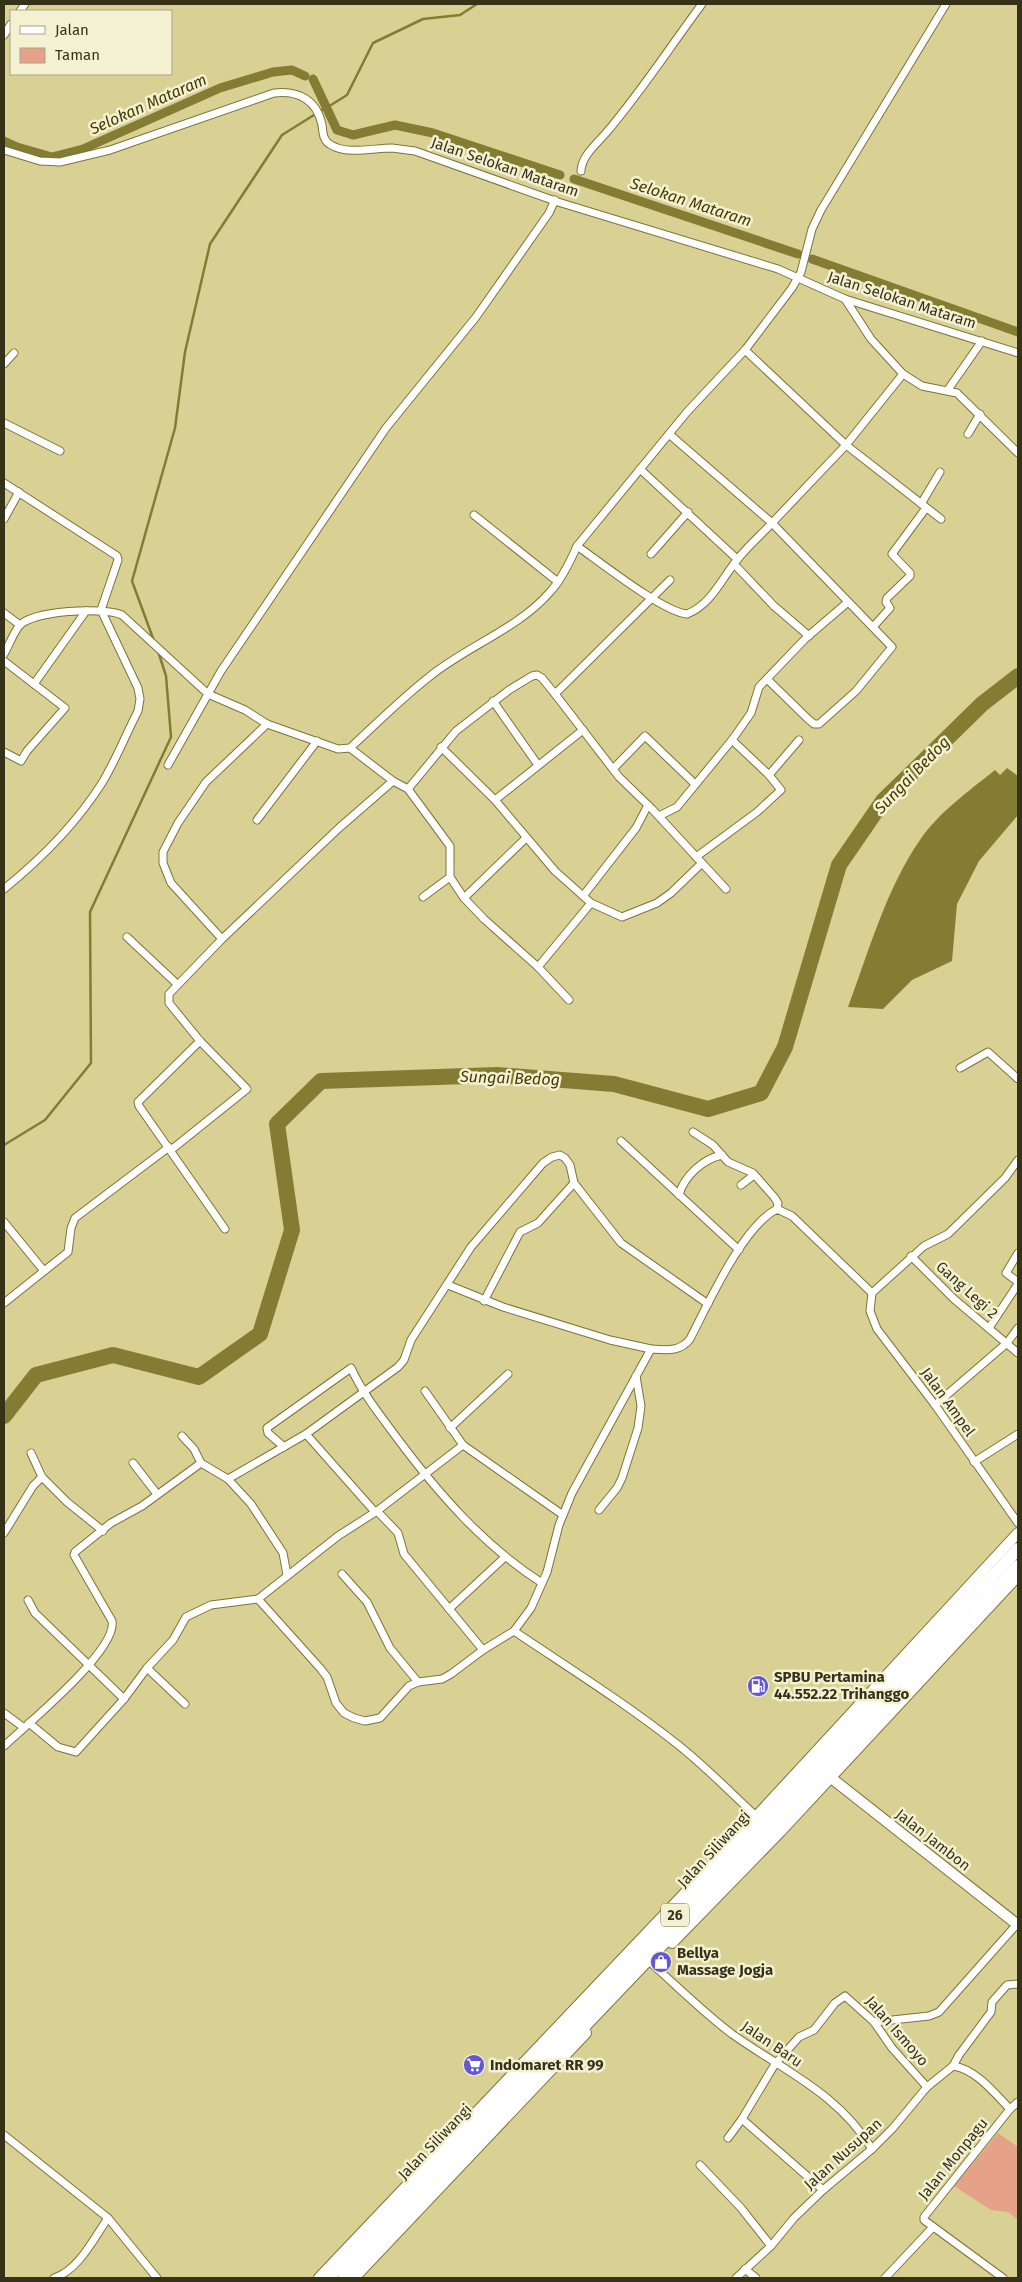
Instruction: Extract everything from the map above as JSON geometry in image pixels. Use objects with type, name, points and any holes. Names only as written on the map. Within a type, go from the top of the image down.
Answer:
[{"type":"highway","name":"Jalan Siliwangi","points":[[328,2278],[435,2160],[1018,1549]]},
{"type":"highway","name":"Jalan Siliwangi","points":[[344,2278],[782,1819],[1018,1566]]},
{"type":"street","points":[[582,171],[582,164],[590,151],[629,106],[702,4]]},
{"type":"street","points":[[4,654],[20,625],[34,619],[71,610],[112,610],[122,615],[208,694],[245,710],[267,724],[338,749],[350,748],[428,677],[457,656],[522,617],[550,593],[577,546],[669,434],[745,350],[799,275],[812,229],[821,210],[946,4]]},
{"type":"street","name":"Jalan Selokan Mataram","points":[[4,150],[40,161],[60,162],[110,150],[274,93],[287,91],[302,96],[315,106],[320,118],[324,138],[332,146],[359,150],[393,148],[415,151],[555,200],[799,275],[845,299],[1018,352]]},
{"type":"street","points":[[168,765],[220,671],[386,428],[476,317],[549,213],[555,200]]},
{"type":"street","points":[[845,299],[871,339],[903,374],[922,386],[957,392],[1018,450]]},
{"type":"street","points":[[947,390],[982,341]]},
{"type":"street","points":[[745,350],[846,445],[942,519]]},
{"type":"street","points":[[4,364],[14,353]]},
{"type":"street","points":[[577,546],[652,598],[678,612],[691,612],[714,593],[736,561],[846,445],[903,374]]},
{"type":"street","points":[[968,434],[980,414]]},
{"type":"street","points":[[4,423],[60,451]]},
{"type":"street","points":[[669,434],[772,523],[892,645],[891,649],[856,691],[819,724],[814,724],[808,720],[767,679]]},
{"type":"street","points":[[640,469],[688,512],[736,561],[774,606],[808,636]]},
{"type":"street","points":[[874,627],[890,608],[886,602],[887,598],[910,576],[910,573],[892,554],[924,506],[940,472]]},
{"type":"street","points":[[4,483],[116,554],[118,560],[101,610],[138,688],[140,699],[138,711],[102,782],[68,829],[30,868],[4,889]]},
{"type":"street","points":[[4,519],[19,492]]},
{"type":"street","points":[[651,554],[688,512]]},
{"type":"street","points":[[474,515],[558,582]]},
{"type":"street","points":[[555,694],[670,580]]},
{"type":"street","points":[[658,816],[676,807],[732,740],[751,713],[756,693],[767,679],[808,636],[848,602]]},
{"type":"street","points":[[34,684],[86,611]]},
{"type":"street","points":[[4,612],[20,625]]},
{"type":"street","points":[[4,661],[64,706],[64,710],[27,751],[21,761],[4,752]]},
{"type":"street","points":[[408,789],[456,731],[493,701],[532,676],[537,675],[542,678],[555,694],[613,769],[726,889]]},
{"type":"street","points":[[493,701],[538,765]]},
{"type":"street","points":[[222,939],[171,883],[163,863],[163,852],[178,823],[206,782],[267,724]]},
{"type":"street","points":[[495,800],[583,730]]},
{"type":"street","points":[[613,769],[645,736],[696,784]]},
{"type":"street","points":[[696,857],[782,790],[732,740]]},
{"type":"street","points":[[769,775],[799,740]]},
{"type":"street","points":[[257,820],[317,741]]},
{"type":"street","points":[[350,748],[393,781],[408,789],[450,846],[450,877],[464,898],[484,919],[538,967],[569,1000]]},
{"type":"street","points":[[441,748],[495,800],[555,872],[591,903],[623,917],[657,903],[671,893],[701,864]]},
{"type":"street","points":[[4,1303],[68,1252],[71,1228],[75,1218],[248,1089],[200,1041],[168,1003],[169,994],[222,939],[339,828],[393,781]]},
{"type":"street","points":[[583,896],[636,828],[648,805]]},
{"type":"street","points":[[464,898],[526,838]]},
{"type":"street","points":[[423,897],[450,877]]},
{"type":"street","points":[[538,967],[591,903]]},
{"type":"street","points":[[127,937],[177,984]]},
{"type":"street","points":[[200,1041],[138,1102],[225,1229]]},
{"type":"street","points":[[960,1068],[988,1052],[1018,1079]]},
{"type":"street","points":[[693,1132],[713,1145],[728,1162],[754,1174],[778,1203],[777,1209]]},
{"type":"street","points":[[621,1141],[738,1250]]},
{"type":"street","points":[[679,1195],[687,1179],[701,1165],[707,1160],[722,1155]]},
{"type":"street","points":[[228,1479],[306,1434],[398,1367],[404,1360],[412,1340],[471,1247],[543,1163],[556,1156],[565,1158],[570,1165],[574,1183],[621,1243],[708,1304]]},
{"type":"street","points":[[448,1285],[484,1301],[610,1340],[651,1349],[670,1350],[684,1346],[690,1339],[738,1250],[769,1212],[777,1209],[792,1216],[872,1293],[911,1256],[924,1246],[948,1234],[1005,1178],[1018,1160]]},
{"type":"street","points":[[741,1186],[754,1174]]},
{"type":"street","points":[[484,1301],[520,1232],[538,1224],[574,1183]]},
{"type":"street","points":[[4,1222],[44,1271]]},
{"type":"street","points":[[989,1328],[1018,1283],[1006,1273],[1018,1253]]},
{"type":"street","name":"Gang Legi 2","points":[[911,1256],[954,1299],[1018,1353]]},
{"type":"street","name":"Jalan Ampel","points":[[872,1293],[870,1311],[877,1329],[935,1405],[1018,1523]]},
{"type":"street","points":[[935,1405],[1007,1343],[1018,1328]]},
{"type":"street","points":[[258,1599],[320,1668],[327,1677],[336,1703],[344,1713],[354,1718],[365,1722],[380,1718],[409,1686],[418,1682],[442,1680],[483,1650],[514,1631],[531,1608],[542,1583],[563,1515],[584,1470],[651,1349]]},
{"type":"street","points":[[284,1448],[268,1433],[267,1428],[351,1368],[362,1393],[433,1486],[506,1557],[542,1583]]},
{"type":"street","points":[[450,1428],[508,1374]]},
{"type":"street","points":[[599,1510],[617,1488],[622,1478],[638,1428],[641,1406],[636,1376]]},
{"type":"street","points":[[425,1391],[463,1445],[563,1515]]},
{"type":"street","points":[[306,1434],[376,1512],[398,1533],[404,1554],[483,1650]]},
{"type":"street","points":[[974,1462],[1018,1434]]},
{"type":"street","points":[[182,1436],[194,1449],[201,1463],[228,1479],[251,1504],[283,1554],[287,1575]]},
{"type":"street","points":[[4,1713],[58,1746],[76,1752],[124,1699],[147,1668],[173,1640],[186,1617],[195,1611],[211,1605],[258,1599],[338,1536],[376,1512],[463,1445]]},
{"type":"street","points":[[31,1453],[42,1477],[67,1502],[103,1530]]},
{"type":"street","points":[[133,1463],[157,1494]]},
{"type":"street","points":[[4,1746],[50,1705],[88,1666],[111,1635],[112,1621],[74,1555],[78,1549],[201,1463]]},
{"type":"street","points":[[4,1533],[33,1486],[42,1477]]},
{"type":"street","points":[[707,1876],[756,1816],[1018,1533]]},
{"type":"street","points":[[449,1609],[506,1557]]},
{"type":"street","points":[[342,1574],[367,1602],[390,1648],[418,1682]]},
{"type":"street","points":[[354,2278],[830,1777],[1018,1576]]},
{"type":"street","points":[[28,1600],[36,1612],[88,1666],[124,1699]]},
{"type":"street","points":[[514,1631],[633,1710],[678,1744],[756,1816]]},
{"type":"street","points":[[147,1668],[185,1704]]},
{"type":"street","name":"Jalan Jambon","points":[[830,1777],[1018,1924]]},
{"type":"street","points":[[874,2022],[929,2016],[939,2012],[1018,1924]]},
{"type":"street","name":"Jalan Baru","points":[[652,1964],[726,2029],[840,2107],[872,2149]]},
{"type":"street","points":[[1018,1984],[1007,1984],[992,2002],[991,2012],[959,2054],[954,2066],[961,2067],[978,2078],[1010,2109],[1018,2102]]},
{"type":"street","name":"Jalan Ismoyo","points":[[728,2138],[742,2119],[775,2064],[799,2037],[814,2030],[843,1996],[853,2001],[874,2022],[892,2048],[927,2087]]},
{"type":"street","name":"Jalan Nusupan","points":[[736,2278],[771,2246],[794,2218],[823,2190],[872,2149],[893,2128],[927,2087],[954,2066]]},
{"type":"street","name":"Jalan Monpagu","points":[[933,2227],[924,2220],[924,2217],[1010,2109]]},
{"type":"street","points":[[742,2119],[823,2190]]},
{"type":"street","points":[[4,2135],[108,2218],[157,2278]]},
{"type":"street","points":[[318,2278],[435,2160]]},
{"type":"street","points":[[700,2165],[741,2208],[771,2246]]},
{"type":"street","points":[[54,2278],[61,2276],[74,2266],[108,2218]]},
{"type":"street","points":[[885,2278],[933,2227],[1003,2278]]},
{"type":"street","points":[[745,2269],[756,2278]]},
{"type":"green space","points":[[998,2133],[1018,2147],[1018,2220],[1008,2212],[991,2210],[954,2186]]},
{"type":"shaded area","points":[[1007,768],[1018,776],[1018,815],[979,861],[957,904],[952,961],[912,980],[883,1009],[848,1007],[871,942],[897,879],[920,840],[936,820],[965,794],[995,770],[1000,775]]},
{"type":"waterway","points":[[331,105],[347,95],[373,43],[423,19],[460,15],[477,4]]},
{"type":"waterway","name":"Selokan Mataram","points":[[4,141],[17,147],[52,157],[83,149],[220,88],[273,72],[292,70],[305,76]]},
{"type":"waterway","name":"Selokan Mataram","points":[[313,79],[337,130],[353,135],[395,125],[433,133],[560,175]]},
{"type":"waterway","points":[[154,641],[132,581],[175,428],[185,352],[210,244],[282,135],[314,115]]},
{"type":"waterway","name":"Selokan Mataram","points":[[574,179],[798,254]]},
{"type":"waterway","name":"Selokan Mataram","points":[[812,259],[1018,332]]},
{"type":"waterway","points":[[4,1145],[45,1120],[91,1063],[90,912],[171,737],[166,676],[158,651]]},
{"type":"waterway","name":"Sungai Bedog","points":[[4,1416],[36,1375],[113,1355],[199,1377],[260,1334],[292,1230],[277,1124],[321,1081],[497,1075],[614,1084],[708,1109],[761,1093],[785,1047],[839,865],[883,801],[982,704],[1018,676]]},
{"type":"place","name":"SPBU Pertamina 44.552.22 Trihanggo","points":[[758,1686]]},
{"type":"place","name":"Bellya Massage Jogja","points":[[661,1962]]},
{"type":"place","name":"Indomaret RR 99","points":[[474,2065]]}]
